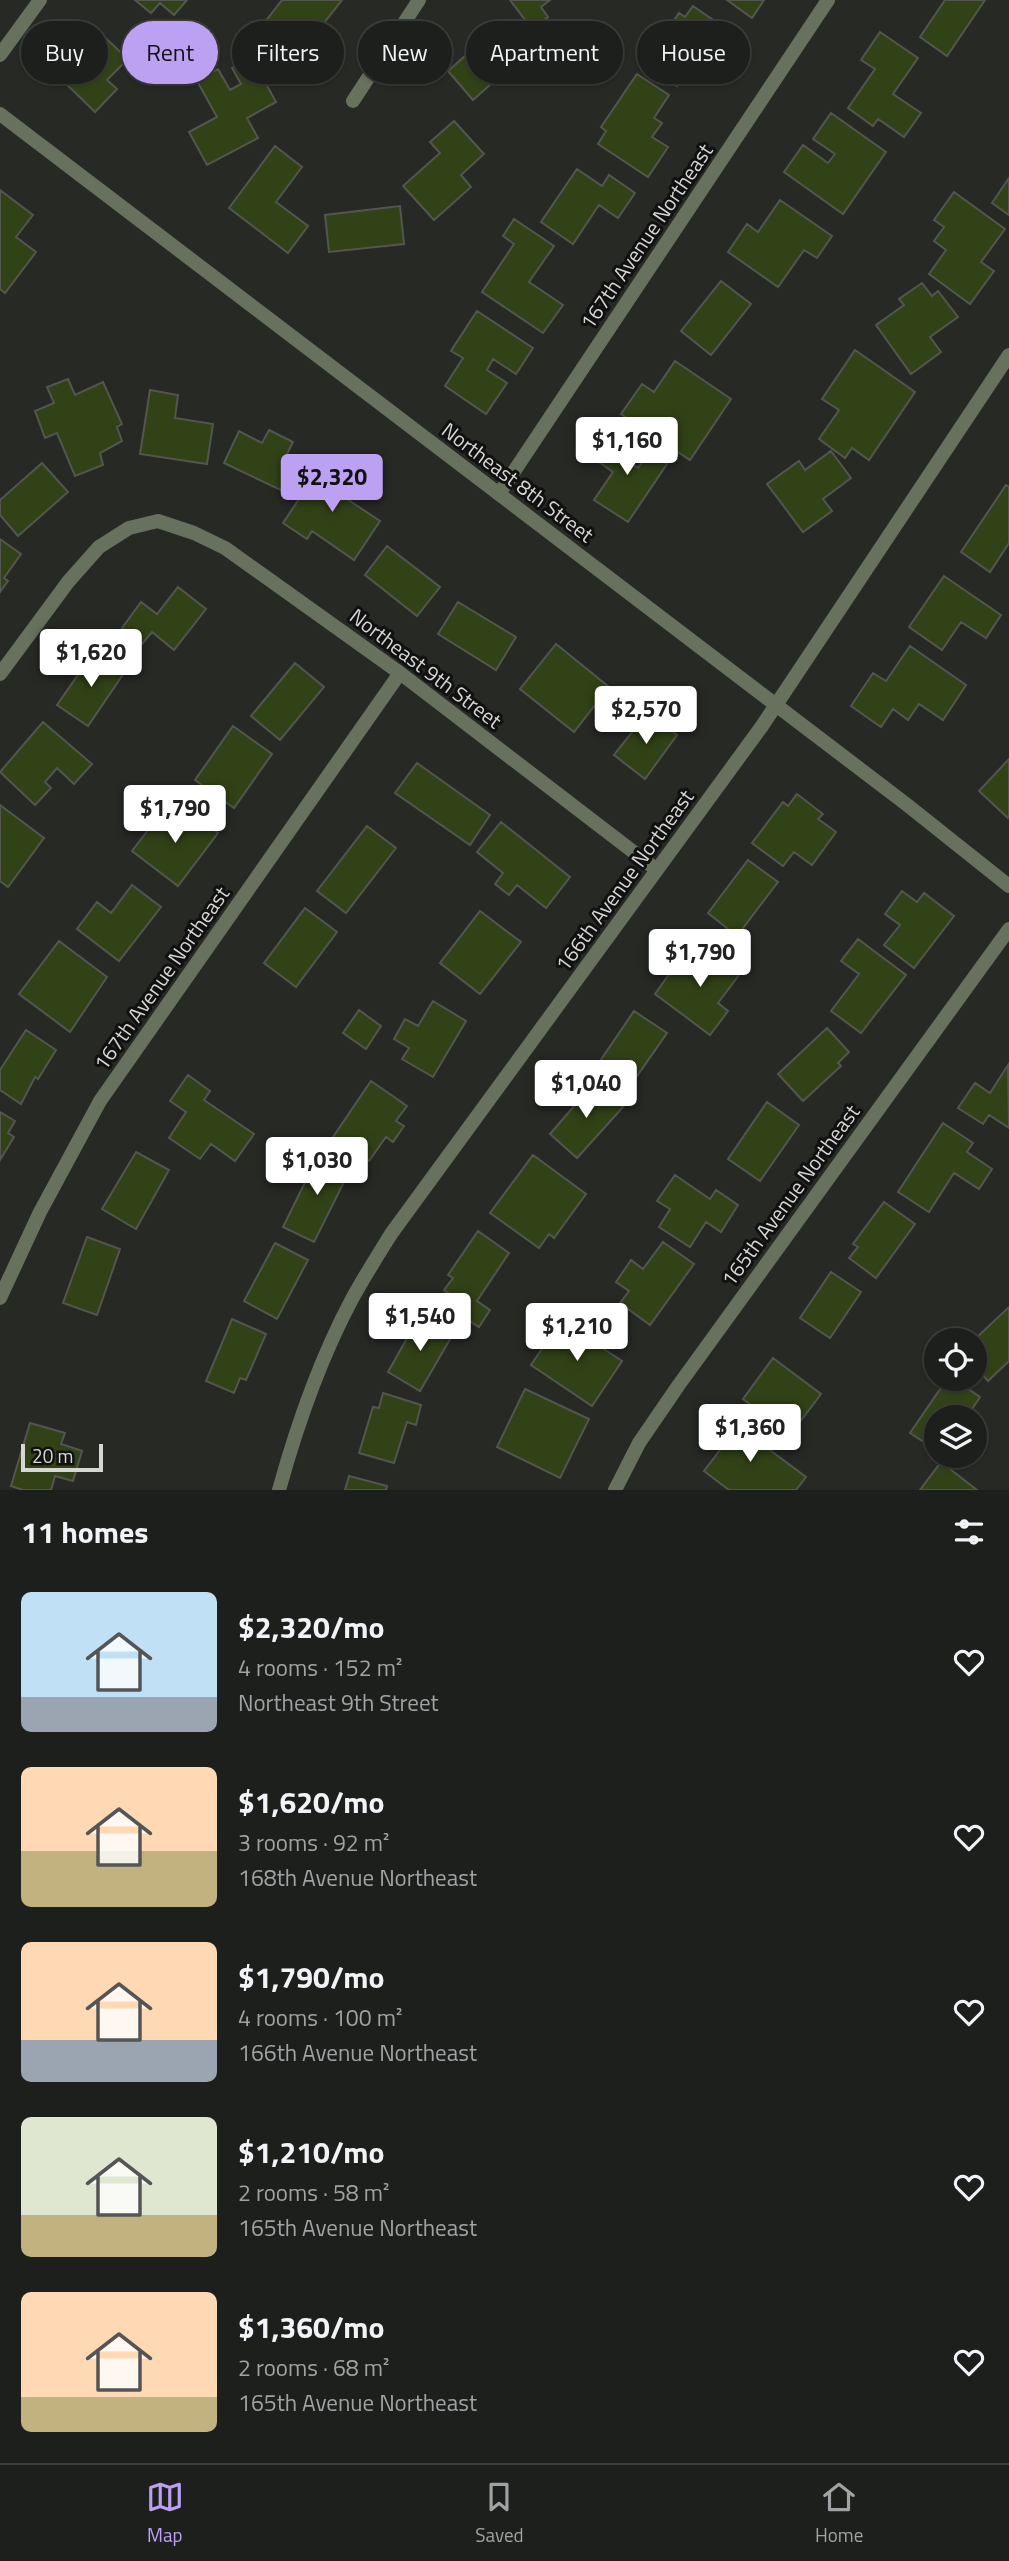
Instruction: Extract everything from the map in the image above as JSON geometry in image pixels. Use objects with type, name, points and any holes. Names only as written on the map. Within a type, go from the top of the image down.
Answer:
[{"type":"street","points":[[0,55],[40,0]]},
{"type":"street","points":[[354,101],[419,0]]},
{"type":"street","name":"167th Avenue Northeast","points":[[499,494],[828,0]]},
{"type":"street","name":"Northeast 8th Street","points":[[0,114],[906,804],[1009,886]]},
{"type":"street","name":"166th Avenue Northeast","points":[[279,1490],[292,1442],[323,1361],[352,1299],[391,1234],[775,706],[1009,355]]},
{"type":"street","name":"Northeast 9th Street","points":[[0,674],[68,582],[99,547],[129,528],[158,521],[194,533],[225,548],[400,673],[657,870]]},
{"type":"street","name":"167th Avenue Northeast","points":[[0,1298],[40,1212],[100,1101],[400,673]]},
{"type":"street","name":"165th Avenue Northeast","points":[[615,1490],[639,1443],[677,1386],[1009,929]]},
{"type":"building","points":[[135,0],[187,0],[174,15],[160,3],[151,13]]},
{"type":"building","points":[[282,0],[342,0],[326,21],[266,21]]},
{"type":"building","points":[[510,0],[550,0],[541,7],[548,17],[543,21],[526,21]]},
{"type":"building","points":[[727,0],[764,0],[752,18]]},
{"type":"building","points":[[945,0],[985,0],[947,56],[920,37]]},
{"type":"building","points":[[693,6],[715,21],[674,21],[679,13],[685,17]]},
{"type":"building","points":[[880,32],[918,58],[893,94],[921,113],[904,137],[878,119],[873,126],[848,108],[875,69],[861,60]]},
{"type":"building","points":[[108,40],[122,53],[122,65],[108,79]]},
{"type":"building","points":[[466,55],[466,84],[491,84],[473,100],[452,76],[452,67]]},
{"type":"building","points":[[218,69],[230,90],[241,84],[266,84],[276,102],[247,118],[258,138],[207,165],[189,132],[217,117],[199,84],[218,84]]},
{"type":"building","points":[[637,74],[637,84],[652,84],[669,95],[654,118],[662,123],[652,137],[668,147],[648,177],[598,144],[606,131],[601,127]]},
{"type":"building","points":[[108,81],[117,89],[95,112],[66,84],[108,84]]},
{"type":"building","points":[[831,113],[886,152],[843,214],[784,172],[803,145],[828,163],[835,154],[813,139]]},
{"type":"building","points":[[454,121],[484,154],[461,175],[471,187],[434,220],[403,186],[440,153],[430,142]]},
{"type":"building","points":[[275,146],[302,167],[276,202],[308,226],[288,253],[229,208]]},
{"type":"building","points":[[577,169],[602,186],[609,175],[635,193],[618,218],[599,205],[573,244],[541,222]]},
{"type":"building","points":[[1009,178],[1009,215],[992,203]]},
{"type":"building","points":[[0,190],[33,215],[16,237],[36,252],[5,293],[0,289]]},
{"type":"building","points":[[954,192],[1005,229],[981,262],[994,271],[970,304],[929,274],[946,250],[934,241],[944,227],[934,220]]},
{"type":"building","points":[[780,200],[832,236],[817,258],[804,250],[778,287],[728,252],[747,224],[758,232]]},
{"type":"building","points":[[400,206],[404,244],[329,252],[325,215]]},
{"type":"building","points":[[514,219],[554,246],[529,282],[563,305],[543,333],[482,292],[514,244],[503,236]]},
{"type":"building","points":[[721,281],[751,304],[711,355],[681,331]]},
{"type":"building","points":[[922,283],[932,296],[938,291],[958,317],[930,337],[941,352],[911,374],[876,325],[904,305],[899,299]]},
{"type":"building","points":[[477,311],[533,348],[516,374],[493,359],[487,370],[507,383],[486,414],[445,386],[463,358],[451,351]]},
{"type":"building","points":[[855,350],[915,392],[869,460],[852,448],[845,458],[819,439],[839,410],[822,399]]},
{"type":"building","points":[[675,361],[731,399],[690,460],[621,414],[642,384],[654,392]]},
{"type":"building","points":[[68,379],[75,395],[103,382],[122,424],[117,427],[122,441],[100,453],[103,465],[75,476],[57,433],[45,438],[35,411],[54,403],[47,387]]},
{"type":"building","points":[[150,390],[178,395],[175,418],[213,424],[207,464],[140,454]]},
{"type":"building","points":[[269,430],[293,442],[286,456],[301,463],[287,493],[224,463],[239,431],[262,443]]},
{"type":"building","points":[[616,430],[638,445],[627,460],[638,468],[649,451],[667,464],[628,522],[594,500],[613,472],[596,460]]},
{"type":"building","points":[[831,451],[851,478],[823,499],[832,511],[803,532],[767,484],[799,461],[805,470]]},
{"type":"building","points":[[324,462],[348,478],[338,493],[380,521],[354,560],[312,531],[307,539],[283,523]]},
{"type":"building","points":[[42,463],[68,492],[18,536],[0,515],[0,500]]},
{"type":"building","points":[[1006,485],[1009,487],[1009,543],[990,572],[961,552]]},
{"type":"building","points":[[0,539],[21,554],[4,578],[8,581],[0,592]]},
{"type":"building","points":[[387,546],[440,587],[417,616],[365,575]]},
{"type":"building","points":[[944,576],[1001,615],[986,638],[961,622],[942,650],[909,627]]},
{"type":"building","points":[[178,587],[206,609],[174,650],[152,632],[142,644],[122,628],[141,602],[157,614]]},
{"type":"building","points":[[458,602],[516,637],[496,670],[438,634]]},
{"type":"building","points":[[556,644],[609,687],[574,732],[520,689]]},
{"type":"building","points":[[910,646],[966,685],[943,720],[919,704],[908,720],[893,709],[881,727],[851,706],[873,673],[886,681]]},
{"type":"building","points":[[94,652],[124,673],[88,726],[57,705]]},
{"type":"building","points":[[295,663],[324,687],[280,740],[251,716]]},
{"type":"building","points":[[647,713],[677,735],[645,779],[614,755]]},
{"type":"building","points":[[43,722],[92,764],[74,784],[57,768],[45,782],[51,788],[35,805],[0,772]]},
{"type":"building","points":[[233,726],[272,754],[234,808],[195,780]]},
{"type":"building","points":[[1009,759],[1009,817],[1008,818],[979,791]]},
{"type":"building","points":[[417,763],[490,815],[470,845],[395,793]]},
{"type":"building","points":[[797,794],[823,814],[818,819],[836,832],[812,865],[794,852],[783,866],[752,843],[783,802],[788,806]]},
{"type":"building","points":[[0,805],[44,838],[8,887],[0,881]]},
{"type":"building","points":[[189,811],[218,833],[178,886],[132,851],[161,813],[178,825]]},
{"type":"building","points":[[501,822],[570,877],[546,908],[517,885],[509,895],[495,884],[503,873],[477,852]]},
{"type":"building","points":[[367,826],[396,848],[346,913],[317,891]]},
{"type":"building","points":[[748,860],[778,882],[737,936],[708,913]]},
{"type":"building","points":[[132,885],[161,907],[119,961],[77,929],[97,902],[111,913]]},
{"type":"building","points":[[902,891],[917,902],[924,893],[954,916],[914,968],[884,945],[900,925],[885,914]]},
{"type":"building","points":[[305,908],[337,932],[296,987],[264,963]]},
{"type":"building","points":[[480,911],[521,942],[480,994],[440,963]]},
{"type":"building","points":[[858,939],[906,975],[861,1033],[831,1011],[859,974],[841,961]]},
{"type":"building","points":[[59,941],[107,977],[70,1032],[19,994]]},
{"type":"building","points":[[708,945],[742,971],[718,1003],[728,1011],[710,1035],[655,994],[680,959],[692,968]]},
{"type":"building","points":[[433,1001],[466,1021],[433,1077],[402,1059],[409,1048],[394,1039],[405,1019],[418,1026]]},
{"type":"building","points":[[359,1010],[381,1026],[366,1049],[343,1033]]},
{"type":"building","points":[[634,1011],[667,1033],[628,1089],[596,1067]]},
{"type":"building","points":[[827,1028],[849,1052],[838,1063],[841,1066],[803,1101],[778,1074]]},
{"type":"building","points":[[26,1030],[56,1050],[38,1079],[35,1077],[21,1104],[0,1090],[0,1070]]},
{"type":"building","points":[[1008,1065],[1009,1128],[989,1115],[983,1124],[958,1108],[975,1083],[990,1093]]},
{"type":"building","points":[[188,1075],[210,1091],[204,1100],[254,1134],[235,1161],[211,1144],[200,1159],[169,1138],[186,1112],[170,1101]]},
{"type":"building","points":[[371,1081],[407,1106],[396,1121],[404,1126],[393,1142],[386,1137],[369,1161],[333,1137]]},
{"type":"building","points":[[595,1082],[623,1107],[577,1158],[550,1134]]},
{"type":"building","points":[[767,1102],[799,1125],[760,1181],[728,1159]]},
{"type":"building","points":[[0,1112],[15,1121],[8,1133],[14,1137],[0,1160]]},
{"type":"building","points":[[943,1123],[973,1143],[967,1152],[992,1169],[979,1189],[954,1173],[929,1212],[898,1192]]},
{"type":"building","points":[[136,1152],[169,1170],[136,1229],[102,1209]]},
{"type":"building","points":[[320,1152],[351,1168],[314,1242],[283,1227]]},
{"type":"building","points":[[533,1155],[586,1194],[554,1238],[549,1234],[539,1248],[490,1213]]},
{"type":"building","points":[[675,1175],[710,1199],[716,1190],[738,1205],[721,1232],[706,1222],[690,1247],[659,1227],[670,1209],[657,1201]]},
{"type":"building","points":[[884,1202],[915,1224],[876,1278],[849,1258],[858,1247],[853,1244]]},
{"type":"building","points":[[478,1231],[509,1253],[477,1301],[490,1310],[479,1327],[450,1308],[456,1299],[444,1290],[453,1278],[448,1275]]},
{"type":"building","points":[[87,1237],[120,1249],[97,1315],[63,1303]]},
{"type":"building","points":[[663,1242],[694,1264],[650,1325],[620,1303],[629,1291],[616,1282],[631,1260],[643,1269]]},
{"type":"building","points":[[275,1243],[308,1260],[277,1319],[244,1301]]},
{"type":"building","points":[[831,1272],[861,1292],[830,1338],[800,1318]]},
{"type":"building","points":[[1009,1307],[1009,1361],[988,1381],[987,1380],[987,1328]]},
{"type":"building","points":[[420,1315],[453,1334],[420,1391],[388,1372]]},
{"type":"building","points":[[232,1319],[266,1334],[246,1380],[240,1378],[234,1393],[206,1381]]},
{"type":"building","points":[[561,1321],[622,1361],[592,1406],[531,1365]]},
{"type":"building","points":[[773,1358],[821,1394],[790,1435],[743,1399]]},
{"type":"building","points":[[525,1389],[589,1419],[560,1478],[497,1447]]},
{"type":"building","points":[[939,1391],[971,1391],[980,1397],[975,1405],[929,1405]]},
{"type":"building","points":[[383,1393],[421,1405],[416,1425],[407,1422],[394,1463],[359,1453],[373,1407],[379,1408]]},
{"type":"building","points":[[924,1413],[924,1442],[910,1433]]},
{"type":"building","points":[[728,1419],[806,1477],[796,1490],[729,1490],[704,1471],[723,1446],[713,1439]]},
{"type":"building","points":[[30,1423],[65,1433],[61,1444],[82,1451],[73,1481],[55,1476],[51,1490],[23,1490],[11,1486]]},
{"type":"building","points":[[936,1468],[949,1468],[977,1490],[920,1490]]},
{"type":"building","points":[[349,1476],[387,1486],[386,1490],[345,1490]]}]
